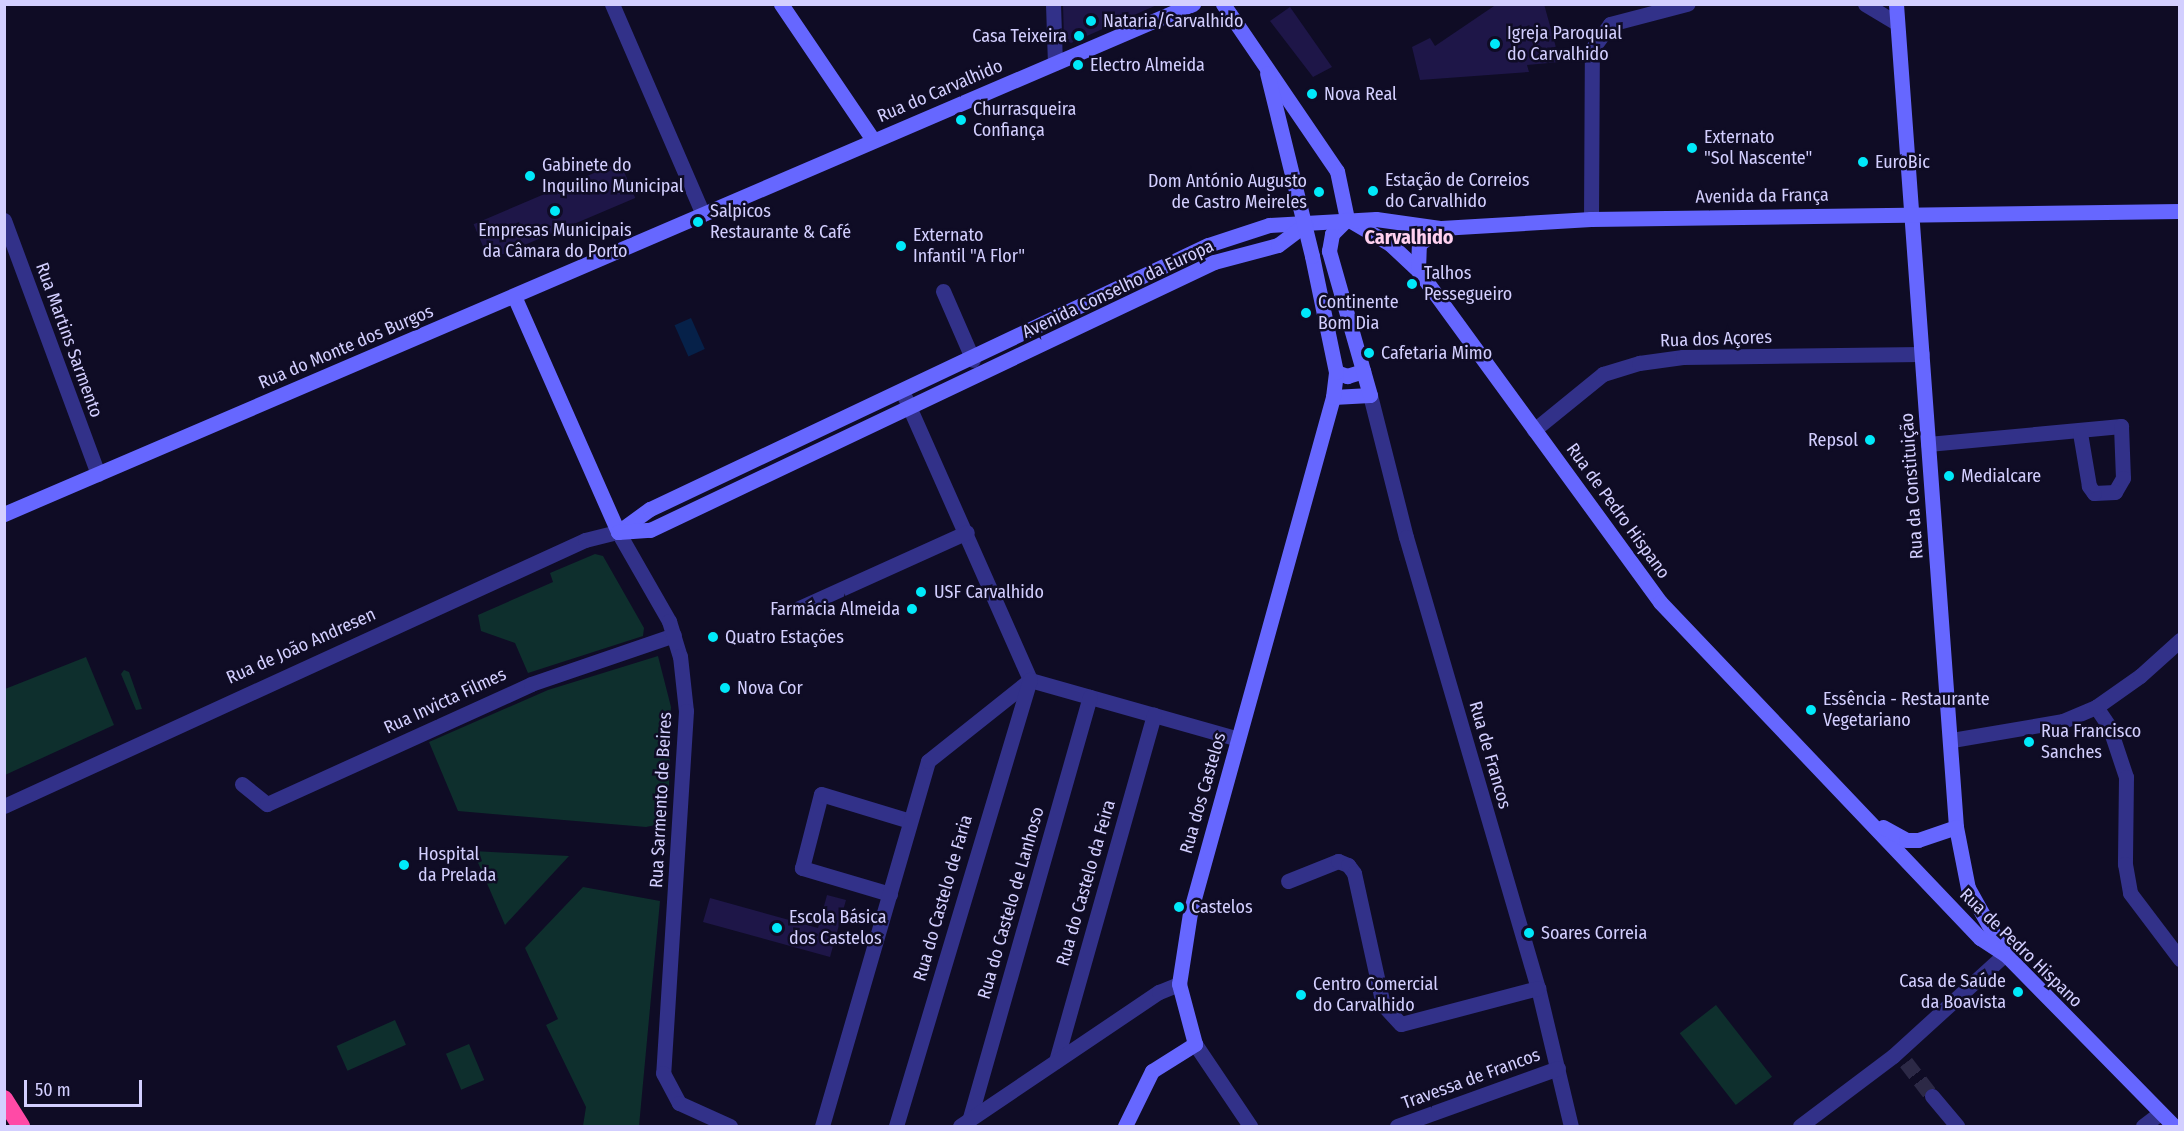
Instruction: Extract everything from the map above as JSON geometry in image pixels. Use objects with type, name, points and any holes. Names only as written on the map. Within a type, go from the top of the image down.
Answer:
[{"type":"highway","points":[[4,1099],[21,1126]]},
{"type":"main road","points":[[781,4],[873,140]]},
{"type":"main road","name":"Rua do Carvalhido","points":[[703,214],[1193,4]]},
{"type":"main road","points":[[1223,4],[1267,73],[1302,116],[1337,171],[1347,219],[1332,234],[1329,251],[1370,395],[1333,397]]},
{"type":"main road","name":"Rua da Constituição","points":[[1896,4],[1908,213],[1922,354],[1952,740],[1956,827],[1968,888],[2005,954]]},
{"type":"main road","name":"Rua dos Castelos","points":[[1179,984],[1190,913],[1333,397],[1336,372],[1305,225],[1267,73]]},
{"type":"main road","name":"Avenida da França","points":[[1305,225],[1347,219],[1441,228],[1591,219],[2180,211]]},
{"type":"main road","name":"Rua do Monte dos Burgos","points":[[4,514],[703,214]]},
{"type":"main road","name":"Rua de Pedro Hispano","points":[[1347,219],[1390,244],[1418,270],[1660,602],[1871,819],[1980,938],[2005,954],[2174,1126]]},
{"type":"main road","name":"Avenida Conselho da Europa","points":[[618,532],[650,509],[973,360],[1208,245],[1269,225],[1305,225]]},
{"type":"main road","name":"Avenida Conselho da Europa","points":[[618,532],[650,530],[910,409],[1214,262],[1278,245],[1305,225]]},
{"type":"main road","points":[[1418,270],[1423,238],[1441,228]]},
{"type":"main road","name":"Rua Sarmento de Beires","points":[[514,296],[618,532]]},
{"type":"main road","points":[[1336,372],[1347,376],[1363,371]]},
{"type":"main road","name":"Rua de Pedro Hispano","points":[[1871,819],[1906,840],[1929,838],[1956,827]]},
{"type":"main road","points":[[1128,1121],[1152,1071],[1195,1044],[1179,984]]},
{"type":"street","points":[[612,4],[703,214]]},
{"type":"street","points":[[1053,4],[1055,63]]},
{"type":"street","points":[[1591,219],[1592,49],[1610,24],[1687,4]]},
{"type":"street","points":[[1865,4],[1897,23]]},
{"type":"street","name":"Rua Martins Sarmento","points":[[4,220],[98,474]]},
{"type":"street","points":[[943,291],[973,360]]},
{"type":"street","name":"Rua dos Açores","points":[[1534,430],[1603,374],[1639,363],[1683,357],[1922,354]]},
{"type":"street","points":[[903,393],[967,532],[1030,680]]},
{"type":"street","name":"Rua de Francos","points":[[1370,395],[1406,537],[1538,988],[1571,1126]]},
{"type":"street","points":[[1928,444],[2080,433],[2121,426],[2123,478],[2115,492],[2094,493],[2089,486],[2080,433]]},
{"type":"street","name":"Rua Sarmento de Beires","points":[[618,532],[674,634],[687,742],[663,1073],[679,1103],[730,1126]]},
{"type":"street","name":"Rua de João Andresen","points":[[4,806],[188,724],[208,709],[574,545],[618,532]]},
{"type":"street","points":[[799,608],[967,532]]},
{"type":"street","name":"Rua Invicta Filmes","points":[[242,784],[267,804],[531,684],[674,634]]},
{"type":"street","points":[[1952,740],[2062,721],[2096,706],[2140,676],[2180,640]]},
{"type":"street","points":[[1030,680],[1238,740]]},
{"type":"street","points":[[822,1126],[928,761],[1030,680]]},
{"type":"street","name":"Rua do Castelo de Faria","points":[[896,1126],[1030,680]]},
{"type":"street","name":"Rua do Castelo de Lanhoso","points":[[964,1124],[1090,697]]},
{"type":"street","points":[[2096,706],[2116,744],[2126,777],[2125,864],[2130,892],[2180,960]]},
{"type":"street","name":"Rua do Castelo da Feira","points":[[1056,1061],[1154,715]]},
{"type":"street","points":[[890,894],[802,868],[821,794],[910,821]]},
{"type":"street","points":[[1288,881],[1338,861],[1348,865],[1354,873],[1383,1005],[1401,1024],[1538,988]]},
{"type":"street","points":[[1800,1126],[1899,1059],[2005,954]]},
{"type":"street","points":[[964,1124],[1056,1061],[1179,984]]},
{"type":"street","points":[[1195,1044],[1250,1126]]},
{"type":"street","name":"Travessa de Francos","points":[[1397,1126],[1558,1068]]},
{"type":"street","points":[[1932,1096],[1957,1126]]},
{"type":"street","points":[[2143,1126],[2160,1113]]},
{"type":"street","points":[[1116,1126],[1128,1121]]},
{"type":"green space","points":[[595,554],[603,556],[644,628],[643,636],[528,673],[515,643],[481,631],[478,615],[553,582],[550,573]]},
{"type":"green space","points":[[658,656],[671,707],[669,786],[661,799],[660,824],[646,827],[458,811],[429,742],[548,690]]},
{"type":"green space","points":[[86,657],[114,725],[5,775],[5,689]]},
{"type":"green space","points":[[124,670],[129,672],[142,709],[136,710],[121,674]]},
{"type":"green space","points":[[473,851],[569,856],[505,925]]},
{"type":"green space","points":[[583,887],[660,901],[639,1126],[583,1126],[586,1107],[546,1025],[558,1019],[525,948]]},
{"type":"green space","points":[[1716,1005],[1772,1077],[1736,1105],[1680,1033]]},
{"type":"green space","points":[[395,1020],[406,1045],[348,1071],[337,1046]]},
{"type":"green space","points":[[469,1044],[484,1080],[461,1090],[446,1054]]},
{"type":"water","points":[[691,318],[705,349],[688,356],[675,325]]},
{"type":"building","name":"Nataria/Carvalhido","points":[[1063,4],[1159,4],[1071,43],[1064,39]]},
{"type":"building","name":"Igreja Paroquial do Carvalhido","points":[[1497,4],[1544,4],[1560,62],[1527,65],[1529,72],[1420,80],[1412,47],[1430,38],[1435,46]]},
{"type":"building","points":[[1290,7],[1332,67],[1313,77],[1270,21]]},
{"type":"building","name":"Empresas Municipais da Câmara do Porto","points":[[620,162],[635,198],[489,260],[474,224]]},
{"type":"building","name":"Escola Básica dos Castelos","points":[[827,895],[846,900],[830,957],[703,922],[710,898],[818,928]]},
{"type":"tunnel","points":[[1906,1062],[1932,1096]]},
{"type":"place","name":"Nataria/Carvalhido","points":[[1091,21]]},
{"type":"place","name":"Casa Teixeira","points":[[1079,36]]},
{"type":"place","name":"Igreja Paroquial do Carvalhido","points":[[1495,44]]},
{"type":"place","name":"Electro Almeida","points":[[1078,65]]},
{"type":"place","name":"Nova Real","points":[[1312,94]]},
{"type":"place","name":"Churrasqueira Confiança","points":[[961,120]]},
{"type":"place","name":"Externato \"Sol Nascente\"","points":[[1692,148]]},
{"type":"place","name":"EuroBic","points":[[1863,162]]},
{"type":"place","name":"Gabinete do Inquilino Municipal","points":[[530,176]]},
{"type":"place","name":"Estação de Correios do Carvalhido","points":[[1373,191]]},
{"type":"place","name":"Dom António Augusto de Castro Meireles","points":[[1319,192]]},
{"type":"place","name":"Empresas Municipais da Câmara do Porto","points":[[555,211]]},
{"type":"place","name":"Salpicos Restaurante & Café","points":[[698,222]]},
{"type":"place","name":"Externato Infantil \"A Flor\"","points":[[901,246]]},
{"type":"place","name":"Talhos Pessegueiro","points":[[1412,284]]},
{"type":"place","name":"Continente Bom Dia","points":[[1306,313]]},
{"type":"place","name":"Cafetaria Mimo","points":[[1369,353]]},
{"type":"place","name":"Repsol","points":[[1870,440]]},
{"type":"place","name":"Medialcare","points":[[1949,476]]},
{"type":"place","name":"USF Carvalhido","points":[[921,592]]},
{"type":"place","name":"Farmácia Almeida","points":[[912,609]]},
{"type":"place","name":"Quatro Estações","points":[[713,637]]},
{"type":"place","name":"Nova Cor","points":[[725,688]]},
{"type":"place","name":"Essência - Restaurante Vegetariano","points":[[1811,710]]},
{"type":"place","name":"Rua Francisco Sanches","points":[[2029,742]]},
{"type":"place","name":"Hospital da Prelada","points":[[404,865]]},
{"type":"place","name":"Castelos","points":[[1179,907]]},
{"type":"place","name":"Escola Básica dos Castelos","points":[[777,928]]},
{"type":"place","name":"Soares Correia","points":[[1529,933]]},
{"type":"place","name":"Casa de Saúde da Boavista","points":[[2018,992]]},
{"type":"place","name":"Centro Comercial do Carvalhido","points":[[1301,995]]},
{"type":"district","name":"Carvalhido","points":[[1409,237]]}]
